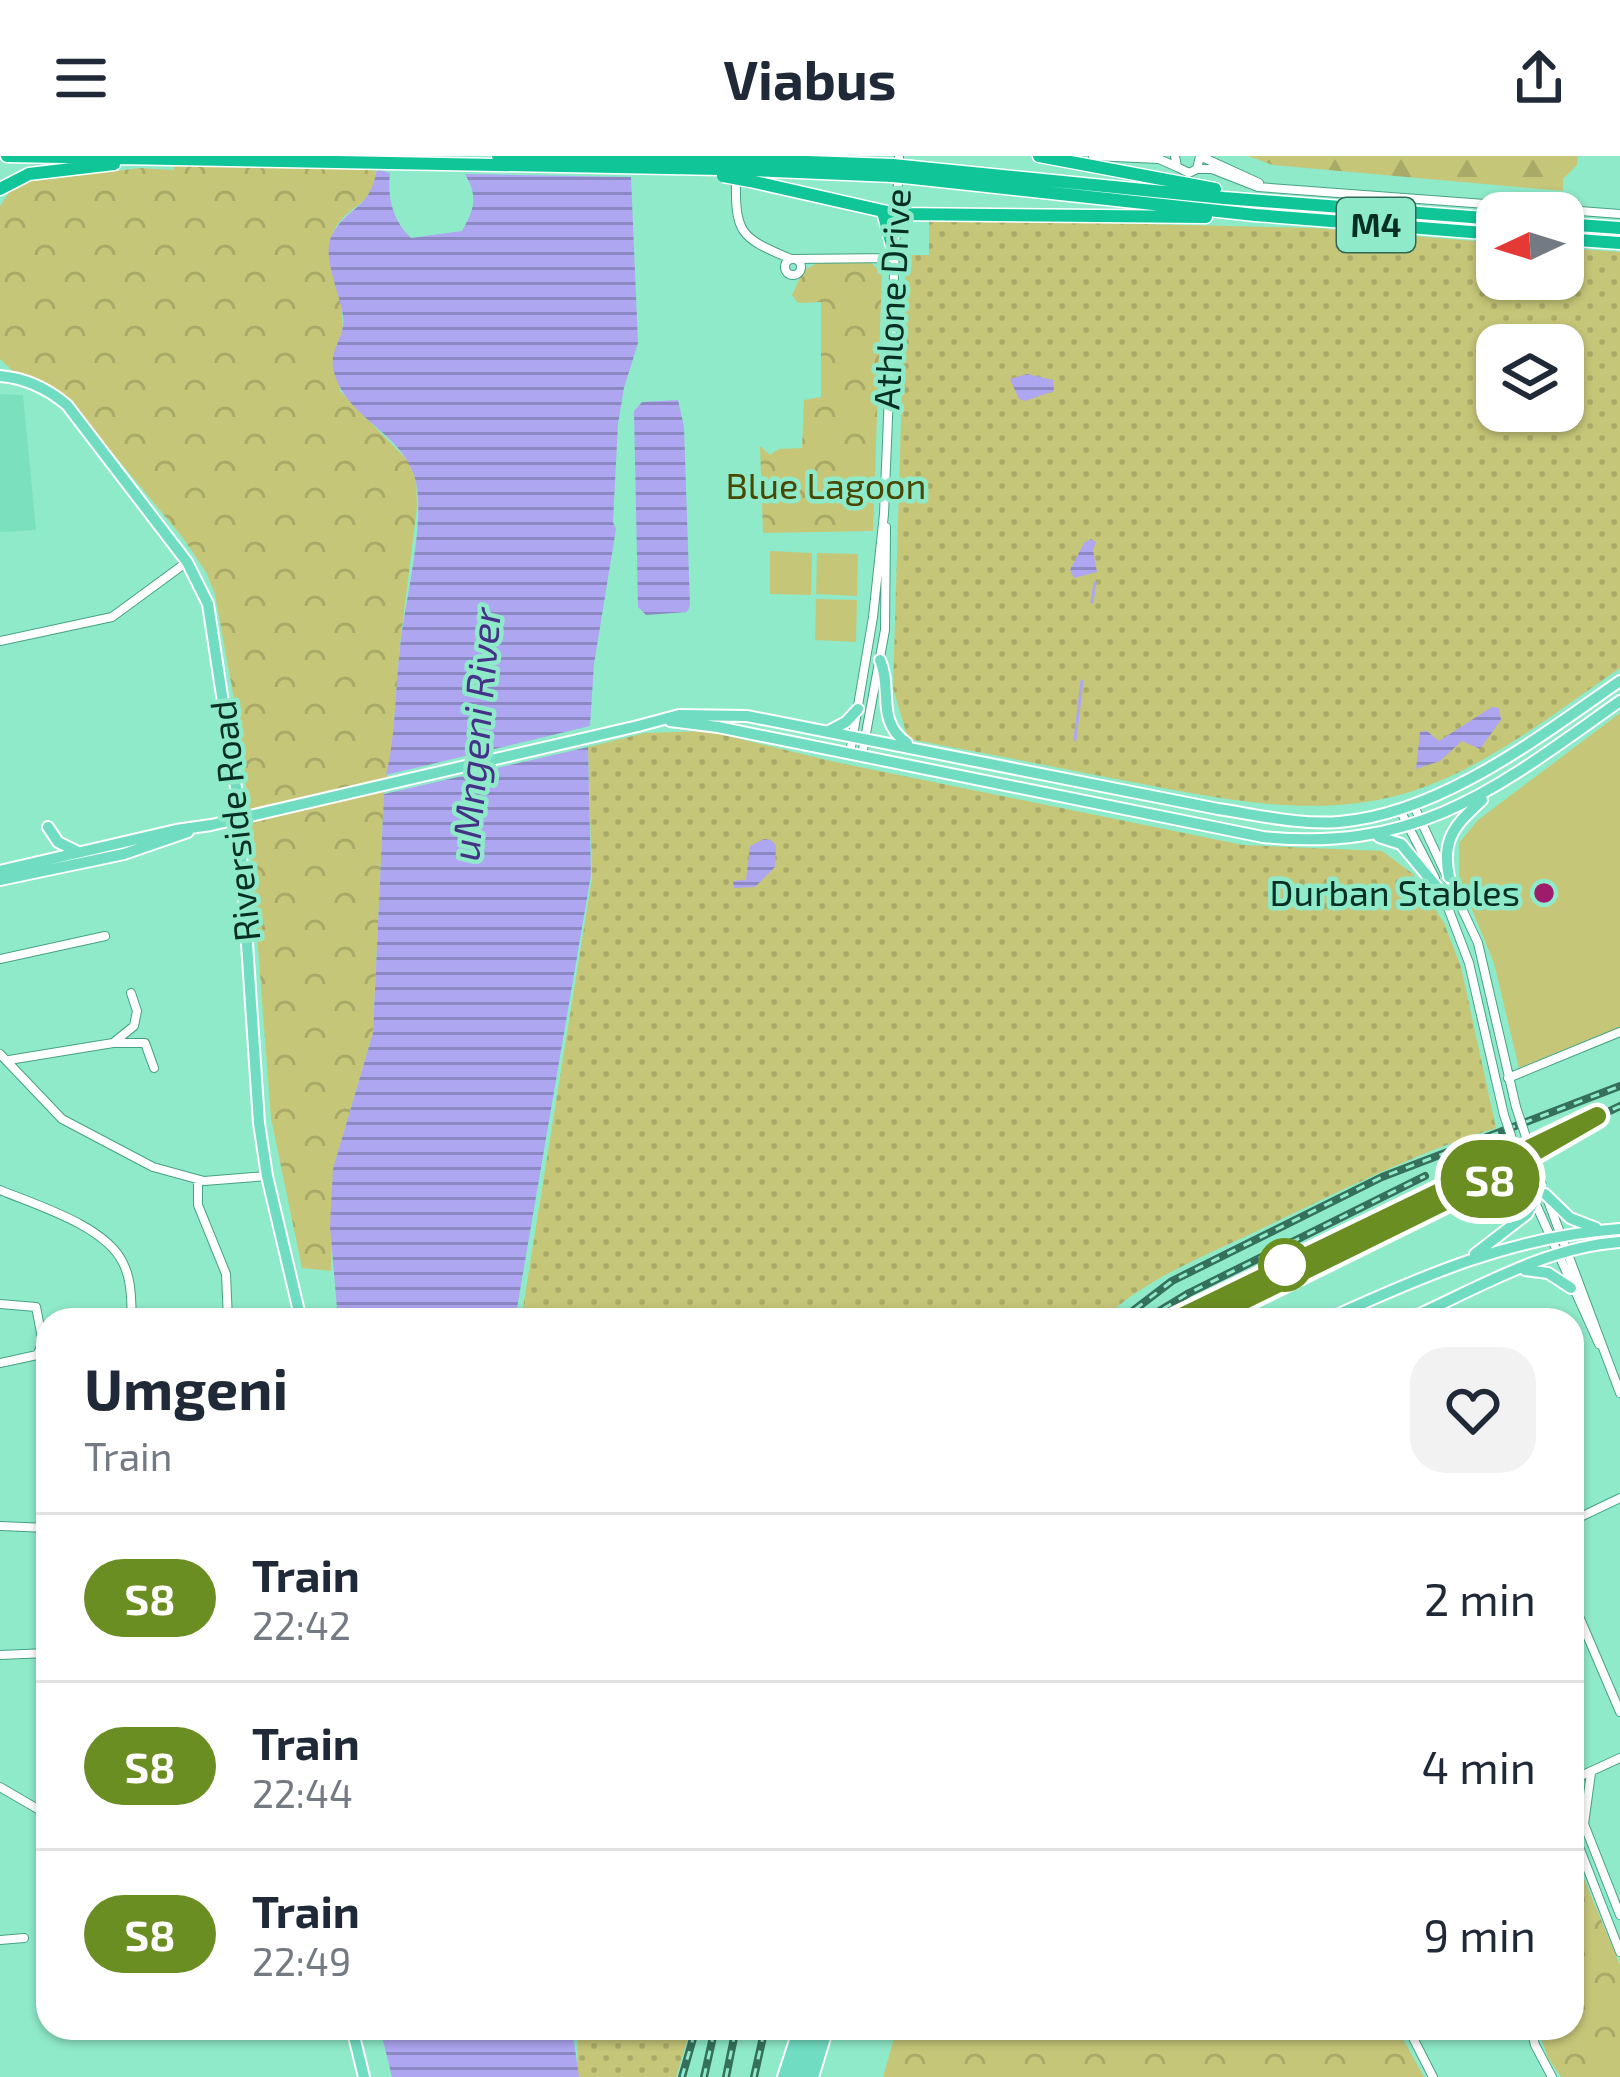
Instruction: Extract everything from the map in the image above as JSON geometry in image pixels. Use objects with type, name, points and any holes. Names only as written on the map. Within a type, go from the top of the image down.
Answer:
[{"type":"highway","name":"M4","points":[[7,156],[655,162]]},
{"type":"highway","name":"M4","points":[[498,156],[736,168],[895,166],[1255,215],[1476,232]]},
{"type":"highway","points":[[655,162],[691,156]]},
{"type":"highway","points":[[1039,156],[1290,204]]},
{"type":"highway","points":[[1,190],[29,174],[148,159]]},
{"type":"highway","points":[[736,168],[890,213],[1255,215]]},
{"type":"highway","name":"M4","points":[[913,172],[1476,217]]},
{"type":"highway","points":[[890,213],[893,254]]},
{"type":"highway","points":[[1584,225],[1620,228]]},
{"type":"highway","points":[[1584,240],[1620,243]]},
{"type":"main road","points":[[0,363],[16,377]]},
{"type":"main road","name":"Riverside Road","points":[[0,380],[16,377],[67,405],[204,591],[237,794],[257,1103],[267,1176],[298,1308]]},
{"type":"main road","name":"Riverside Road","points":[[0,380],[32,385]]},
{"type":"main road","points":[[880,660],[889,724],[900,739],[916,748]]},
{"type":"main road","points":[[0,871],[679,715],[724,714],[1292,821],[1338,822],[1400,810],[1514,754],[1620,681]]},
{"type":"main road","points":[[1449,878],[1445,852],[1450,832],[1494,790],[1620,700]]},
{"type":"main road","points":[[825,731],[846,722],[858,709]]},
{"type":"main road","points":[[666,720],[1263,837],[1370,835],[1413,825],[1494,790]]},
{"type":"main road","points":[[48,827],[58,842],[79,853]]},
{"type":"main road","points":[[0,880],[124,854],[190,830]]},
{"type":"main road","points":[[1370,835],[1401,844],[1442,892]]},
{"type":"main road","points":[[1473,1257],[1527,1214],[1538,1192],[1570,1218],[1601,1230]]},
{"type":"main road","points":[[1354,1308],[1473,1257],[1555,1236],[1620,1229]]},
{"type":"main road","points":[[1433,1308],[1517,1270],[1563,1254],[1620,1243]]},
{"type":"main road","points":[[1517,1270],[1548,1273],[1571,1288]]},
{"type":"main road","points":[[355,2040],[364,2077]]},
{"type":"main road","points":[[783,2077],[795,2040]]},
{"type":"main road","points":[[794,2077],[808,2040]]},
{"type":"main road","points":[[803,2077],[808,2040]]},
{"type":"main road","points":[[813,2077],[824,2040]]},
{"type":"street","points":[[1093,156],[1176,161],[1189,173],[1212,169],[1246,184],[1272,188],[1620,214]]},
{"type":"street","points":[[1197,169],[1200,156],[1272,188]]},
{"type":"street","name":"Athlone Drive","points":[[890,213],[895,166]]},
{"type":"street","points":[[736,168],[736,212],[743,231],[762,249],[792,259],[893,254]]},
{"type":"street","name":"Athlone Drive","points":[[859,738],[858,709],[884,514],[893,254]]},
{"type":"street","points":[[792,259],[785,267],[788,274],[796,274],[816,256]]},
{"type":"street","name":"Athlone Drive","points":[[856,754],[880,660],[888,565],[884,514]]},
{"type":"street","points":[[0,641],[112,617],[187,562]]},
{"type":"street","points":[[1413,804],[1413,825],[1469,963],[1504,1115],[1620,1393]]},
{"type":"street","points":[[1400,810],[1449,878],[1478,943],[1538,1192]]},
{"type":"street","points":[[0,959],[105,936]]},
{"type":"street","points":[[112,1043],[134,1026],[137,1011],[131,992]]},
{"type":"street","points":[[1508,1078],[1620,1032]]},
{"type":"street","points":[[4,1057],[146,1043],[154,1069]]},
{"type":"street","points":[[4,1057],[62,1119],[153,1167],[198,1180],[267,1176]]},
{"type":"street","points":[[198,1180],[198,1205],[226,1274],[227,1308]]},
{"type":"street","points":[[0,1190],[111,1245],[126,1270],[131,1308]]},
{"type":"street","points":[[1563,1254],[1581,1308]]},
{"type":"street","points":[[0,1304],[35,1307],[36,1311]]},
{"type":"street","points":[[1584,1314],[1600,1345]]},
{"type":"street","points":[[0,1363],[36,1355]]},
{"type":"street","points":[[1584,1515],[1620,1498]]},
{"type":"street","points":[[0,1526],[36,1528]]},
{"type":"street","points":[[1584,1628],[1620,1712]]},
{"type":"street","points":[[0,1654],[36,1653]]},
{"type":"street","points":[[1584,1776],[1620,1758]]},
{"type":"street","points":[[1591,1773],[1584,1814],[1618,1912],[1605,1914]]},
{"type":"street","points":[[0,1786],[36,1808]]},
{"type":"street","points":[[1584,1840],[1591,1843]]},
{"type":"street","points":[[1584,1862],[1620,1952]]},
{"type":"street","points":[[0,1940],[24,1938]]},
{"type":"street","points":[[1414,2040],[1433,2077]]},
{"type":"street","points":[[1536,2040],[1552,2077]]},
{"type":"shaded area","points":[[0,394],[23,395],[36,530],[0,532]]},
{"type":"green space","points":[[175,156],[375,156],[374,186],[340,222],[329,247],[342,314],[340,391],[408,461],[416,479],[417,507],[384,794],[373,1033],[333,1169],[331,1271],[302,1268],[271,1118],[243,749],[215,594],[183,538],[71,403],[15,373],[0,359],[0,206],[10,191],[24,182],[140,168],[174,170]]},
{"type":"green space","points":[[1248,156],[1578,156],[1577,165],[1563,179],[1563,191],[1273,165]]},
{"type":"green space","points":[[929,219],[1316,228],[1476,241],[1476,300],[1584,300],[1584,249],[1620,252],[1620,668],[1470,767],[1416,790],[1341,805],[1228,799],[908,739],[893,688],[906,255],[929,255]]},
{"type":"green space","name":"Blue Lagoon","points":[[819,262],[870,262],[882,273],[873,531],[763,533],[760,446],[770,455],[779,449],[802,448],[804,400],[821,397],[821,302],[798,303],[792,295],[803,271]]},
{"type":"green space","points":[[770,551],[812,553],[811,595],[770,594]]},
{"type":"green space","points":[[817,553],[858,554],[857,596],[816,594]]},
{"type":"green space","points":[[816,599],[857,600],[856,642],[815,640]]},
{"type":"green space","name":"Durban Stables","points":[[1620,713],[1620,1027],[1519,1068],[1494,963],[1459,878],[1459,843],[1478,820]]},
{"type":"green space","points":[[707,731],[835,762],[1243,845],[1382,851],[1413,874],[1444,923],[1461,967],[1496,1128],[1344,1189],[1195,1260],[1116,1308],[523,1308],[592,878],[588,747],[645,733]]},
{"type":"green space","points":[[1584,1879],[1620,1965],[1620,2077],[1561,2077],[1542,2040],[1584,2040]]},
{"type":"green space","points":[[578,2040],[687,2040],[676,2077],[577,2077]]},
{"type":"green space","points":[[894,2040],[1404,2040],[1424,2077],[883,2077]]},
{"type":"water","name":"uMngeni River","points":[[377,169],[390,173],[393,208],[411,238],[462,231],[473,202],[465,174],[631,177],[638,343],[618,424],[616,529],[594,664],[590,726],[386,775],[417,536],[418,492],[407,459],[339,385],[333,361],[343,316],[329,253],[332,235],[369,193]]},
{"type":"water","points":[[1027,374],[1053,380],[1054,391],[1019,399],[1010,379]]},
{"type":"water","points":[[678,400],[684,427],[690,606],[687,612],[646,615],[638,607],[634,411],[642,402]]},
{"type":"water","points":[[1091,539],[1096,542],[1097,572],[1074,578],[1070,570]]},
{"type":"water","points":[[1492,707],[1499,708],[1501,720],[1480,749],[1462,741],[1440,761],[1416,769],[1420,732],[1427,731],[1439,741]]},
{"type":"water","points":[[588,747],[591,875],[517,1308],[337,1308],[330,1226],[333,1169],[373,1033],[384,794]]},
{"type":"water","points":[[764,839],[776,845],[775,867],[755,887],[734,888],[733,881],[746,880],[750,846]]},
{"type":"water","points":[[383,2040],[574,2040],[579,2077],[392,2077]]},
{"type":"waterway","points":[[1092,602],[1095,583]]},
{"type":"waterway","points":[[1075,740],[1082,681]]},
{"type":"railway","points":[[1137,1308],[1172,1281],[1382,1177],[1620,1086]]},
{"type":"railway","points":[[1207,1304],[1620,1106]]},
{"type":"railway","points":[[1164,1308],[1425,1176]]},
{"type":"railway","points":[[682,2077],[693,2040]]},
{"type":"railway","points":[[704,2077],[712,2040]]},
{"type":"railway","points":[[726,2077],[734,2040]]},
{"type":"railway","points":[[754,2077],[762,2040]]},
{"type":"train","name":"S8","points":[[1199,1308],[1597,1116],[1499,1174],[1228,1308]]},
{"type":"place","name":"Durban Stables","points":[[1544,893]]}]
